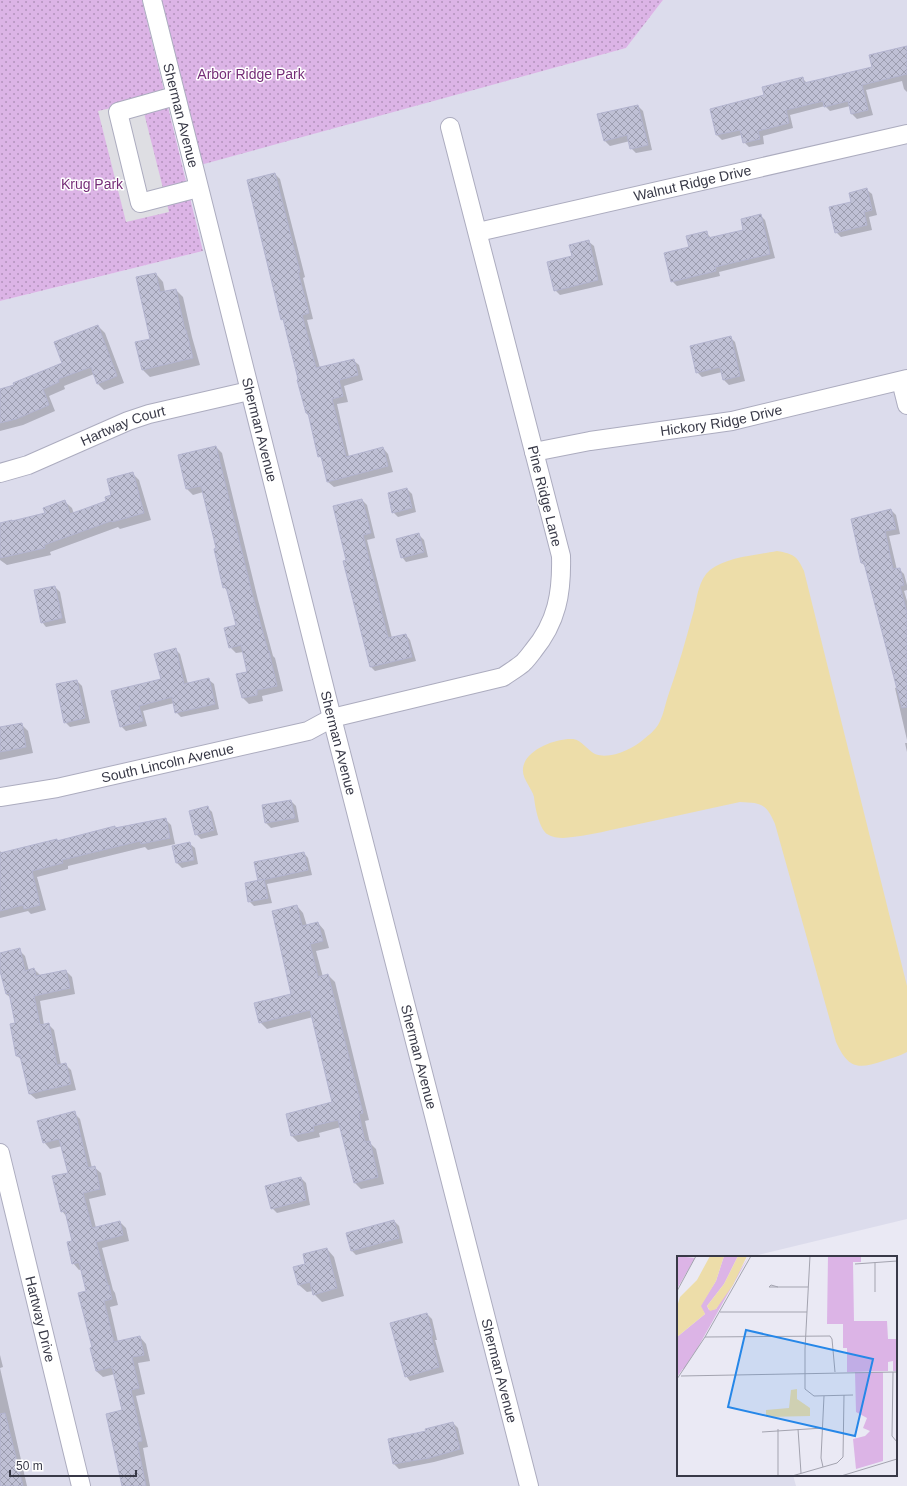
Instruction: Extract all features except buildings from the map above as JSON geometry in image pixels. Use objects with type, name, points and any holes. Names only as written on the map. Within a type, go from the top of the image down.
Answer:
[{"type":"street","name":"Sherman Avenue","points":[[152,0],[249,391],[529,1486]]},
{"type":"street","points":[[175,96],[118,112],[140,203],[198,188]]},
{"type":"street","name":"Pine Ridge Lane","points":[[332,718],[503,677],[523,663],[543,639],[555,614],[559,597],[562,580],[561,556],[450,127]]},
{"type":"street","name":"Walnut Ridge Drive","points":[[478,232],[907,134]]},
{"type":"street","points":[[904,380],[907,405]]},
{"type":"street","name":"Hickory Ridge Drive","points":[[534,452],[590,441],[732,421],[904,380]]},
{"type":"street","name":"Hartway Court","points":[[0,473],[28,465],[128,421],[149,414],[249,391]]},
{"type":"street","name":"South Lincoln Avenue","points":[[0,797],[58,788],[308,731],[332,718]]},
{"type":"street","name":"Hartway Drive","points":[[0,1153],[81,1486]]},
{"type":"shaded area","points":[[663,0],[907,0],[907,1219],[754,1256],[677,1256],[677,1476],[793,1476],[796,1486],[0,1486],[0,301],[203,251],[183,167],[193,166],[626,48]]},
{"type":"shaded area","points":[[141,101],[169,212],[126,222],[98,111]]},
{"type":"shaded area","points":[[777,551],[794,556],[804,571],[907,986],[907,1052],[874,1064],[860,1066],[854,1065],[849,1062],[840,1051],[836,1042],[775,824],[766,808],[758,804],[740,802],[592,834],[557,838],[547,834],[544,831],[538,817],[533,794],[523,773],[525,762],[529,756],[542,746],[550,743],[573,739],[579,741],[595,754],[607,756],[628,750],[650,734],[658,725],[663,715],[703,578],[710,570],[724,562],[751,555]]},
{"type":"green space","name":"Krug Park","points":[[0,0],[142,0],[203,251],[0,301]]},
{"type":"green space","name":"Arbor Ridge Park","points":[[154,0],[663,0],[626,48],[193,167]]}]
